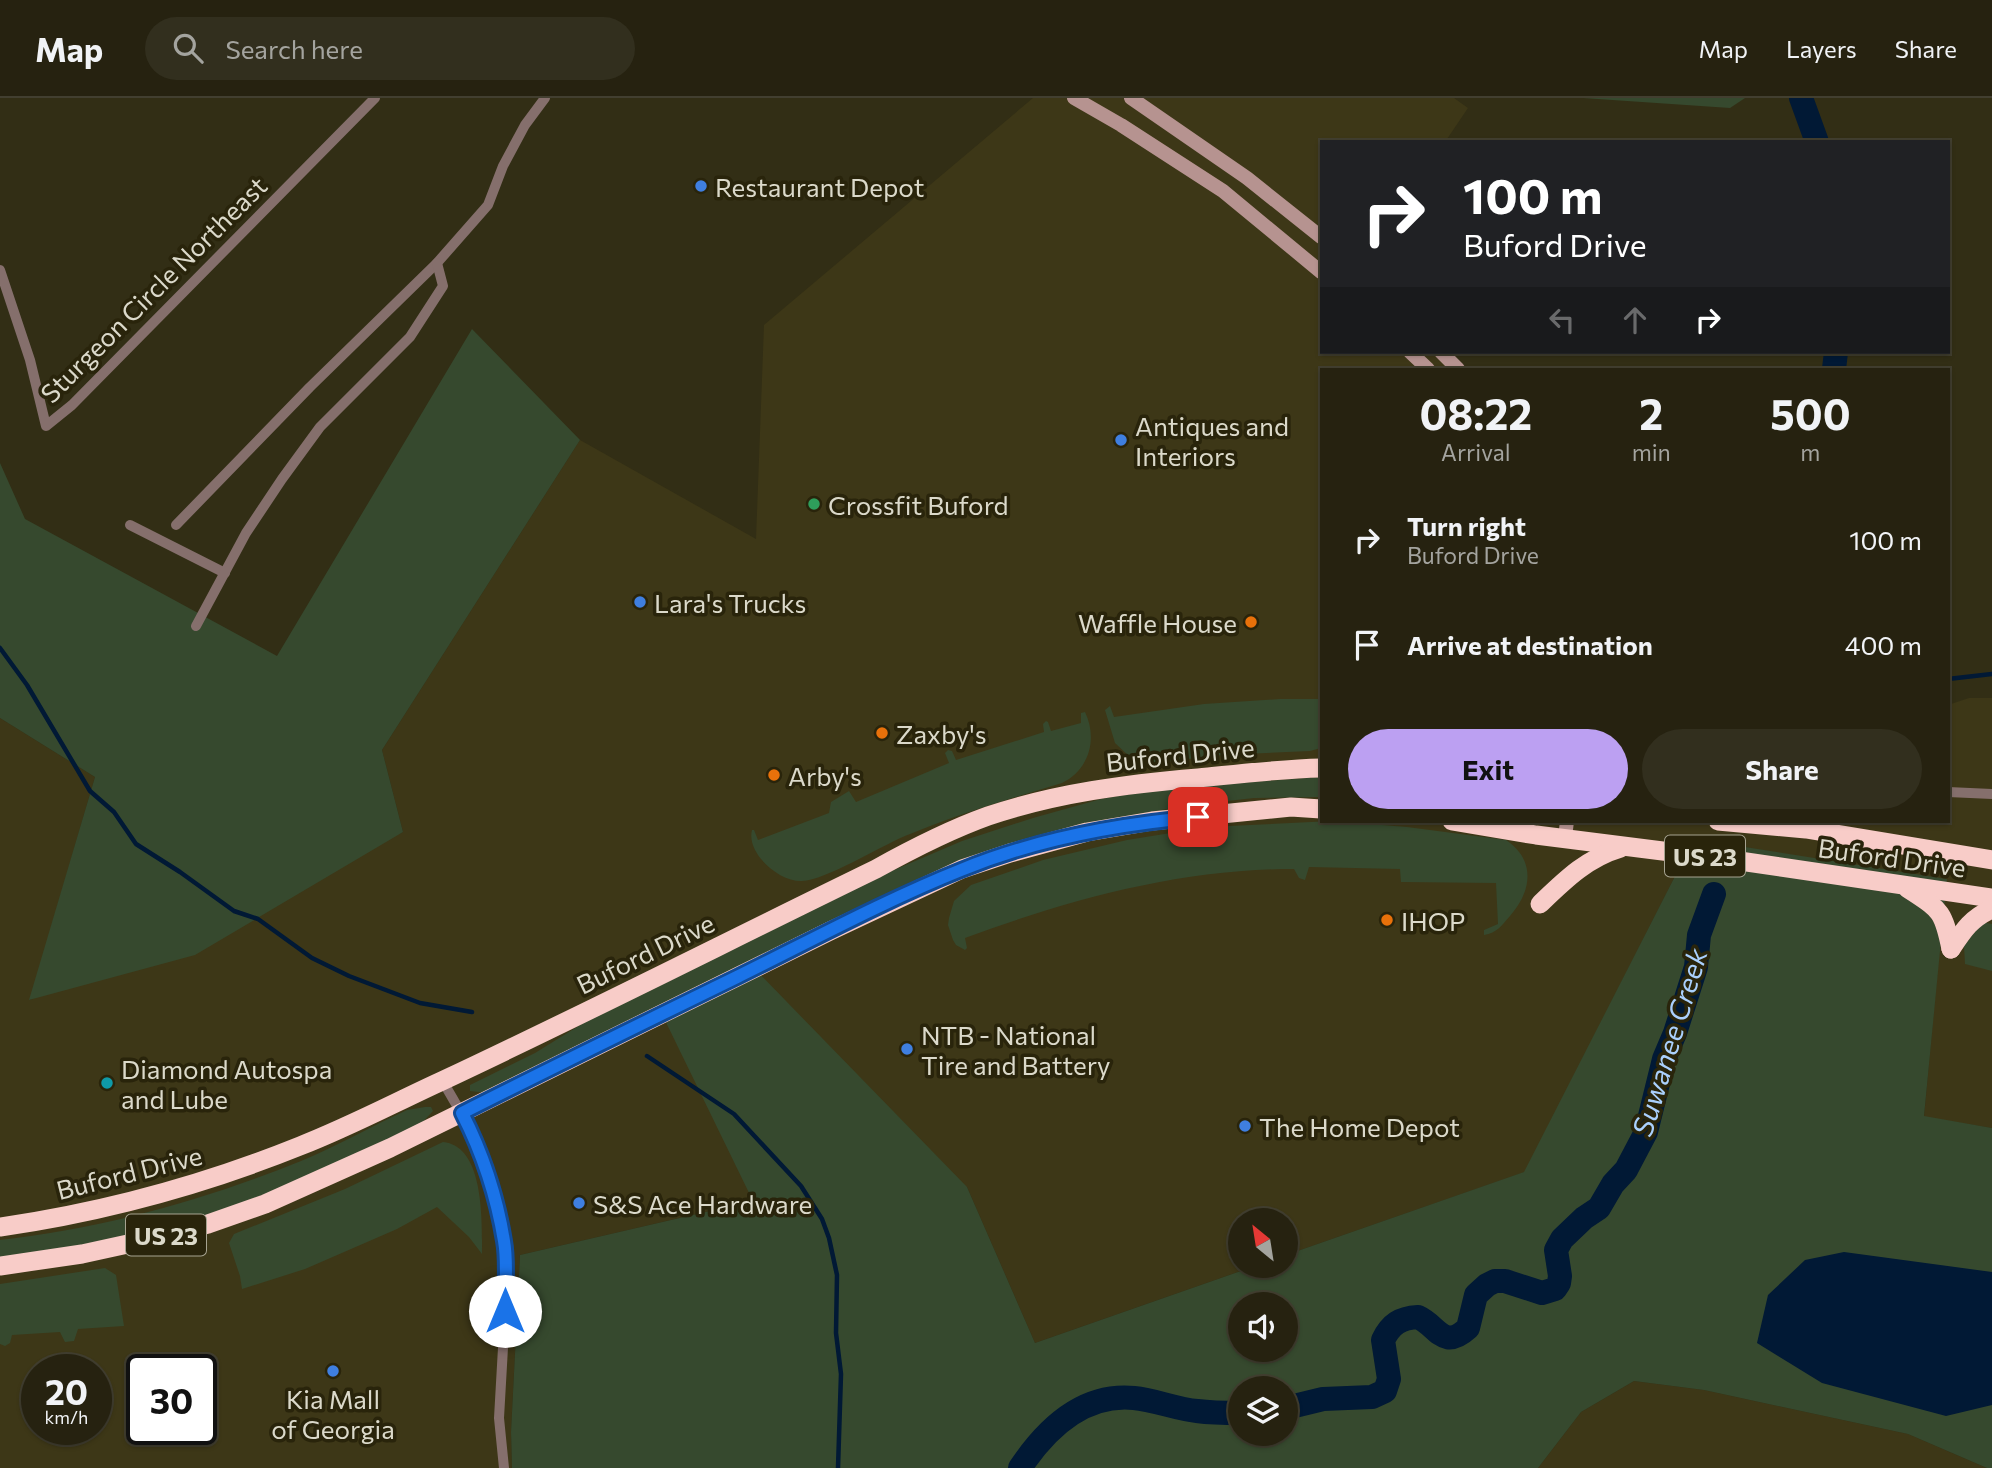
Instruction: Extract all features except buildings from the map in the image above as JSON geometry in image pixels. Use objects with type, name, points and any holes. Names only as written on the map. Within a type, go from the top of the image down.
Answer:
[{"type":"highway","name":"Buford Drive","points":[[0,1227],[84,1213],[201,1183],[310,1142],[864,876],[911,850],[986,817],[1066,794],[1117,786],[1245,772],[1320,768]]},
{"type":"highway","name":"US 23","points":[[0,1266],[82,1254],[208,1224],[265,1204],[462,1113],[830,931],[962,869],[1087,832],[1126,825],[1291,807],[1320,808]]},
{"type":"highway","name":"Buford Drive","points":[[1476,823],[1566,829],[1628,846],[1992,898]]},
{"type":"highway","name":"Buford Drive","points":[[1743,823],[1807,829],[1992,860]]},
{"type":"highway","points":[[1540,904],[1592,859],[1628,846]]},
{"type":"highway","points":[[1904,885],[1935,907],[1945,920],[1951,949],[1967,925],[1992,909]]},
{"type":"main road","points":[[1074,98],[1223,191],[1320,271]]},
{"type":"main road","points":[[1131,98],[1253,183],[1320,236]]},
{"type":"main road","points":[[1412,354],[1427,368]]},
{"type":"main road","points":[[1443,354],[1457,368]]},
{"type":"street","name":"Sturgeon Circle Northeast","points":[[0,270],[30,360],[46,426],[72,405],[375,98]]},
{"type":"street","points":[[176,525],[310,387],[437,263],[488,205],[503,166],[545,98]]},
{"type":"street","points":[[196,626],[246,533],[320,427],[410,337],[443,286],[437,263]]},
{"type":"street","points":[[130,524],[225,573]]},
{"type":"street","points":[[1950,792],[1992,794]]},
{"type":"street","points":[[442,1080],[471,1130],[505,1243],[499,1418],[504,1468]]},
{"type":"shaded area","points":[[1033,98],[1454,98],[1468,108],[1446,140],[1320,140],[1320,354],[1441,354],[1462,368],[1320,368],[1320,823],[1950,823],[1950,704],[1969,698],[1992,698],[1992,1128],[1924,1117],[1946,880],[1694,839],[1525,1172],[1298,1251],[1298,1208],[1228,1208],[1228,1275],[1035,1343],[967,1187],[753,1201],[520,1255],[511,1432],[512,1468],[0,1468],[0,718],[95,777],[30,1000],[403,832],[382,750],[580,440],[756,539],[764,325]]},
{"type":"shaded area","points":[[1634,1381],[1704,1390],[1908,1434],[1987,1468],[1538,1468],[1581,1412]]},
{"type":"green space","points":[[1583,98],[1745,98],[1730,108]]},
{"type":"green space","points":[[472,329],[580,440],[382,750],[403,832],[195,955],[29,1000],[95,777],[0,718],[0,463],[25,519],[277,656]]},
{"type":"green space","points":[[1320,699],[1320,748],[1222,755],[1148,764],[1131,758],[1115,743],[1105,710],[1110,706],[1114,717],[1204,704]]},
{"type":"green space","points":[[1085,712],[1091,733],[1088,753],[1079,770],[1062,783],[924,828],[812,879],[802,881],[784,877],[766,864],[754,848],[752,830],[758,840],[829,813],[831,802],[849,791],[856,802],[949,763],[945,753],[948,750],[952,751],[956,760],[1044,732],[1043,724],[1046,721],[1051,731],[1081,723],[1081,713]]},
{"type":"green space","points":[[1320,777],[1320,797],[1254,798],[1183,806],[1086,824],[749,963],[967,1187],[1035,1343],[1228,1275],[1228,1278],[1298,1278],[1298,1251],[1524,1172],[1694,839],[1947,879],[1924,1116],[1992,1128],[1992,1468],[1908,1434],[1704,1390],[1634,1381],[1581,1412],[1538,1468],[512,1468],[511,1432],[520,1255],[753,1201],[659,1008],[487,1093],[470,1091],[470,1085],[535,1053],[590,1019],[880,876],[962,841],[1101,799],[1168,788]]},
{"type":"green space","points":[[1320,822],[1357,823],[1506,840],[1522,857],[1528,876],[1523,896],[1517,906],[1502,925],[1484,935],[1484,930],[1498,924],[1496,883],[1401,882],[1400,869],[1309,867],[1305,880],[1299,878],[1294,869],[1252,870],[1210,874],[1127,889],[1045,911],[965,938],[965,950],[953,940],[948,925],[954,901],[971,885],[1043,860],[1127,840],[1208,827]]},
{"type":"green space","points":[[1982,922],[1992,924],[1992,971],[1965,964],[1964,946]]},
{"type":"green space","points":[[431,1107],[433,1111],[419,1126],[312,1175],[231,1208],[128,1237],[0,1260],[0,1240],[115,1220],[190,1200],[301,1161],[407,1110]]},
{"type":"green space","points":[[443,1142],[457,1147],[467,1157],[474,1171],[481,1206],[482,1254],[469,1237],[437,1207],[397,1229],[305,1269],[242,1289],[229,1243],[234,1234],[345,1189]]},
{"type":"green space","points":[[105,1268],[116,1275],[124,1326],[78,1329],[74,1341],[65,1342],[60,1332],[12,1335],[10,1343],[5,1346],[0,1344],[0,1284]]},
{"type":"water","points":[[1844,1252],[1992,1272],[1992,1405],[1946,1416],[1822,1383],[1757,1343],[1768,1295],[1805,1260]]},
{"type":"waterway","name":"Suwanee Creek","points":[[1801,98],[1816,140]]},
{"type":"waterway","name":"Suwanee Creek","points":[[1834,368],[1836,354]]},
{"type":"waterway","points":[[0,648],[27,685],[90,791],[114,812],[136,844],[234,911],[258,919],[312,958],[349,976],[420,1003],[472,1012]]},
{"type":"waterway","points":[[1950,679],[1992,674]]},
{"type":"waterway","name":"Suwanee Creek","points":[[1298,1405],[1323,1399],[1372,1397],[1385,1391],[1389,1379],[1383,1340],[1389,1330],[1401,1320],[1418,1317],[1446,1337],[1452,1337],[1468,1328],[1476,1295],[1495,1281],[1505,1281],[1542,1293],[1555,1289],[1560,1276],[1556,1250],[1562,1239],[1599,1208],[1613,1184],[1626,1170],[1646,1132],[1664,1059],[1696,967],[1699,935],[1714,894]]},
{"type":"waterway","points":[[647,1056],[734,1114],[801,1186],[822,1219],[837,1275],[836,1333],[841,1374],[838,1468]]},
{"type":"waterway","name":"Suwanee Creek","points":[[1020,1468],[1054,1427],[1068,1416],[1098,1401],[1134,1398],[1189,1410],[1228,1413]]},
{"type":"place","name":"Restaurant Depot","points":[[701,186]]},
{"type":"place","name":"Antiques and Interiors","points":[[1121,440]]},
{"type":"place","name":"Crossfit Buford","points":[[814,504]]},
{"type":"place","name":"Lara's Trucks","points":[[640,602]]},
{"type":"place","name":"Waffle House","points":[[1251,622]]},
{"type":"place","name":"Zaxby's","points":[[882,733]]},
{"type":"place","name":"Arby's","points":[[774,775]]},
{"type":"place","name":"IHOP","points":[[1387,920]]},
{"type":"place","name":"NTB - National Tire and Battery","points":[[907,1049]]},
{"type":"place","name":"Diamond Autospa and Lube","points":[[107,1083]]},
{"type":"place","name":"The Home Depot","points":[[1245,1126]]},
{"type":"place","name":"S&S Ace Hardware","points":[[579,1203]]},
{"type":"place","name":"Kia Mall of Georgia","points":[[333,1371]]},
{"type":"route","points":[[505,1311],[505,1243],[491,1190],[471,1130],[462,1113],[830,931],[962,869],[1087,832],[1152,821],[1198,817]]}]
